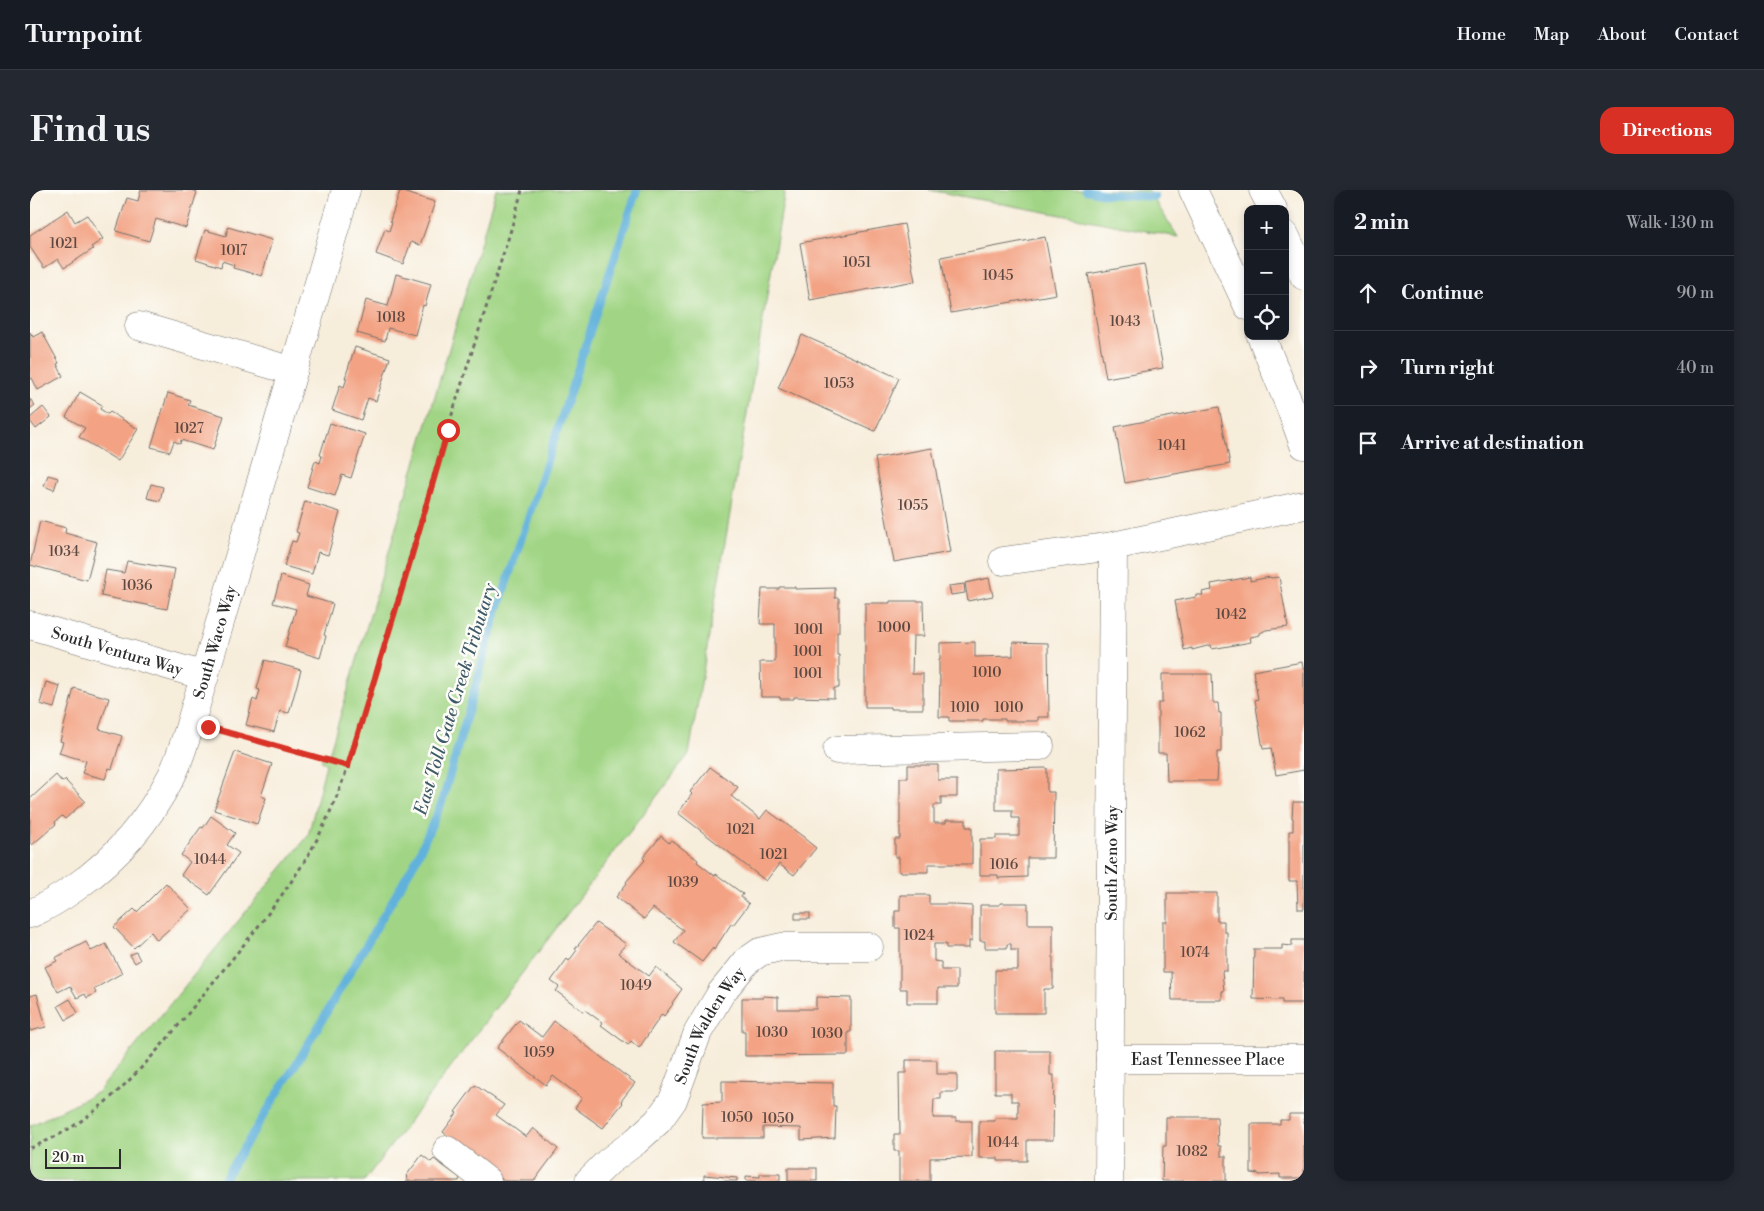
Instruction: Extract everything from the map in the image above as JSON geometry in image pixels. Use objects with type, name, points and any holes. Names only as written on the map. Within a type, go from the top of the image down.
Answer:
[{"type":"street","name":"South Waco Way","points":[[30,914],[63,896],[100,870],[121,849],[150,813],[172,774],[188,732],[205,676],[346,190]]},
{"type":"street","points":[[1193,190],[1244,298]]},
{"type":"street","points":[[1263,190],[1271,205]]},
{"type":"street","points":[[1289,244],[1304,276]]},
{"type":"street","points":[[140,326],[293,371]]},
{"type":"street","points":[[1263,340],[1304,446]]},
{"type":"street","points":[[1003,560],[1113,546],[1304,505]]},
{"type":"street","name":"South Zeno Way","points":[[1109,1181],[1113,546]]},
{"type":"street","name":"South Ventura Way","points":[[30,625],[205,676]]},
{"type":"street","points":[[837,750],[1040,746]]},
{"type":"street","name":"South Walden Way","points":[[589,1181],[608,1162],[636,1141],[658,1121],[673,1100],[698,1032],[721,993],[747,961],[760,952],[780,946],[869,947]]},
{"type":"street","name":"East Tennessee Place","points":[[1110,1059],[1304,1059]]},
{"type":"street","points":[[447,1150],[488,1181]]},
{"type":"path","points":[[30,1148],[72,1127],[109,1099],[140,1070],[279,901],[306,858],[332,809],[348,766],[522,190]]},
{"type":"path","points":[[208,727],[348,766]]},
{"type":"green space","points":[[496,190],[785,190],[689,754],[364,1181],[30,1181],[30,1126],[98,1092],[308,836],[326,764],[321,761],[324,754],[329,754]]},
{"type":"green space","points":[[929,190],[1148,190],[1178,237]]},
{"type":"building","points":[[141,190],[190,190],[197,192],[186,228],[156,219],[149,241],[116,231],[127,198],[138,201]]},
{"type":"building","points":[[400,191],[435,202],[420,245],[411,242],[403,264],[376,254],[385,229],[389,231],[392,222],[390,221]]},
{"type":"building","points":[[68,210],[75,222],[87,215],[103,239],[91,247],[93,249],[64,268],[58,259],[44,268],[30,247],[30,235]]},
{"type":"building","points":[[904,224],[915,281],[810,300],[800,243]]},
{"type":"building","points":[[228,227],[272,240],[262,276],[233,268],[234,265],[222,261],[221,267],[196,259],[205,230],[226,236]]},
{"type":"building","points":[[1045,237],[1056,294],[951,313],[941,257]]},
{"type":"building","points":[[1144,264],[1163,368],[1106,378],[1088,274]]},
{"type":"building","points":[[396,274],[431,284],[415,335],[388,328],[385,341],[357,333],[366,300],[388,306]]},
{"type":"building","points":[[30,332],[33,337],[42,332],[59,363],[57,364],[63,376],[38,390],[32,378],[30,379]]},
{"type":"building","points":[[802,335],[899,378],[875,431],[778,388]]},
{"type":"building","points":[[355,347],[390,358],[376,401],[368,398],[361,420],[332,410],[340,385],[344,387]]},
{"type":"building","points":[[80,392],[102,405],[100,409],[108,414],[110,412],[138,429],[118,461],[79,437],[85,428],[66,417]]},
{"type":"building","points":[[168,393],[190,400],[188,405],[224,416],[213,450],[181,440],[180,444],[174,441],[170,452],[151,447]]},
{"type":"building","points":[[30,399],[35,405],[30,409]]},
{"type":"building","points":[[43,407],[51,417],[36,429],[30,418]]},
{"type":"building","points":[[1219,407],[1230,464],[1125,483],[1115,427]]},
{"type":"building","points":[[330,423],[365,434],[351,478],[342,475],[335,496],[307,487],[315,461],[320,463],[322,456],[320,455]]},
{"type":"building","points":[[932,448],[950,552],[894,562],[875,458]]},
{"type":"building","points":[[48,475],[58,478],[54,490],[44,486]]},
{"type":"building","points":[[151,484],[163,487],[160,501],[147,498]]},
{"type":"building","points":[[305,501],[340,512],[328,555],[318,552],[312,574],[284,566],[292,541],[296,542],[299,533],[296,532]]},
{"type":"building","points":[[40,521],[66,528],[65,533],[97,542],[87,580],[30,565]]},
{"type":"building","points":[[127,561],[175,569],[167,609],[101,596],[106,570],[124,573]]},
{"type":"building","points":[[281,576],[309,585],[306,596],[333,604],[320,658],[285,647],[296,609],[273,603]]},
{"type":"building","points":[[1250,577],[1250,581],[1279,577],[1288,627],[1266,630],[1260,633],[1260,635],[1250,637],[1251,642],[1212,649],[1211,645],[1184,650],[1175,601],[1203,595],[1202,592],[1212,590],[1211,584]]},
{"type":"building","points":[[989,578],[993,596],[968,601],[965,583]]},
{"type":"building","points":[[964,584],[965,593],[951,595],[949,586]]},
{"type":"building","points":[[779,587],[795,587],[795,589],[835,588],[835,598],[839,598],[837,655],[839,655],[839,688],[834,688],[834,698],[794,697],[794,699],[780,699],[780,697],[761,697],[760,662],[775,662],[775,624],[760,624],[762,589],[779,589]]},
{"type":"building","points":[[890,601],[923,601],[924,636],[913,636],[912,674],[923,674],[923,709],[865,707],[865,603],[890,603]]},
{"type":"building","points":[[975,642],[975,657],[1013,656],[1013,642],[1048,643],[1049,717],[1038,717],[1038,721],[983,719],[983,721],[949,721],[949,717],[939,717],[940,643]]},
{"type":"building","points":[[265,660],[301,670],[289,713],[280,711],[274,732],[246,725],[253,699],[257,701],[260,690],[257,689]]},
{"type":"building","points":[[1302,662],[1304,672],[1304,770],[1276,775],[1271,748],[1263,749],[1255,700],[1258,699],[1253,671]]},
{"type":"building","points":[[1162,674],[1212,674],[1213,703],[1218,703],[1219,713],[1221,713],[1221,752],[1217,752],[1217,781],[1167,781],[1166,753],[1158,753],[1158,703],[1162,703]]},
{"type":"building","points":[[46,682],[60,686],[54,708],[40,704]]},
{"type":"building","points":[[74,688],[109,698],[99,729],[122,736],[112,769],[109,768],[105,779],[82,773],[86,761],[59,753],[63,742],[60,741]]},
{"type":"building","points":[[235,752],[272,764],[261,796],[266,798],[257,824],[214,810]]},
{"type":"building","points":[[908,765],[938,765],[938,780],[957,780],[957,797],[941,797],[941,805],[934,805],[934,823],[946,823],[946,820],[966,820],[966,827],[972,827],[972,864],[928,864],[928,872],[899,872],[899,857],[895,857],[895,839],[900,839],[900,778],[908,778]]},
{"type":"building","points":[[710,767],[738,787],[731,796],[760,819],[767,810],[816,848],[794,875],[779,864],[766,881],[678,813],[692,794],[690,792]]},
{"type":"building","points":[[1047,768],[1047,792],[1054,792],[1053,858],[1027,858],[1027,877],[998,878],[998,875],[980,875],[980,839],[996,839],[996,836],[1019,836],[1019,818],[1012,818],[1012,810],[996,810],[996,769]]},
{"type":"building","points":[[56,775],[62,782],[65,780],[85,801],[65,819],[62,816],[55,822],[56,824],[32,845],[30,843],[30,799]]},
{"type":"building","points":[[1293,802],[1304,802],[1304,909],[1298,909],[1297,881],[1289,881],[1289,831],[1293,831]]},
{"type":"building","points":[[211,816],[235,833],[227,845],[239,853],[209,895],[181,875],[190,862],[181,855]]},
{"type":"building","points":[[661,836],[669,843],[671,840],[698,860],[697,862],[715,876],[716,874],[743,894],[741,897],[749,904],[733,925],[731,924],[714,950],[713,948],[702,962],[674,942],[683,930],[653,908],[644,919],[616,897]]},
{"type":"building","points":[[166,883],[191,909],[157,940],[151,932],[134,948],[114,927],[134,909],[137,912]]},
{"type":"building","points":[[1167,893],[1217,893],[1217,921],[1224,921],[1224,932],[1227,932],[1227,971],[1222,971],[1224,991],[1222,991],[1222,1000],[1172,1000],[1171,972],[1163,972],[1163,922],[1167,922]]},
{"type":"building","points":[[900,895],[929,895],[929,904],[972,906],[972,941],[969,941],[969,948],[946,948],[946,944],[934,944],[934,961],[941,962],[941,970],[957,970],[957,988],[938,988],[938,1003],[907,1003],[907,989],[900,989],[900,928],[895,928],[895,911],[900,911]]},
{"type":"building","points":[[1000,903],[1028,903],[1028,924],[1053,924],[1053,989],[1044,989],[1044,1013],[995,1013],[995,970],[1018,970],[1018,950],[1011,950],[1011,944],[1007,944],[1007,948],[985,948],[985,941],[980,941],[980,905],[1000,905]]},
{"type":"building","points":[[795,913],[810,913],[810,919],[795,919]]},
{"type":"building","points":[[596,923],[626,944],[618,953],[649,976],[656,967],[682,989],[673,1004],[664,1016],[662,1014],[639,1048],[631,1041],[628,1045],[601,1025],[603,1023],[585,1010],[584,1012],[556,991],[559,987],[551,981],[567,959],[569,961],[577,950],[575,949]]},
{"type":"building","points":[[1292,940],[1304,940],[1304,1003],[1282,1003],[1282,1000],[1253,999],[1254,949],[1282,949],[1282,945],[1292,946]]},
{"type":"building","points":[[86,942],[91,951],[106,944],[122,973],[94,989],[96,993],[87,998],[85,994],[77,998],[70,986],[58,992],[45,967],[57,961],[55,958]]},
{"type":"building","points":[[136,952],[140,960],[135,963],[130,955]]},
{"type":"building","points":[[37,994],[46,1027],[30,1031],[30,996]]},
{"type":"building","points":[[763,996],[778,997],[778,1009],[816,1009],[816,997],[851,998],[851,1032],[848,1032],[848,1055],[745,1056],[745,1031],[742,1031],[742,998],[763,998]]},
{"type":"building","points":[[70,999],[78,1013],[66,1020],[58,1006]]},
{"type":"building","points":[[519,1020],[542,1037],[554,1021],[635,1083],[621,1101],[623,1103],[603,1128],[575,1108],[582,1098],[553,1076],[546,1085],[497,1048]]},
{"type":"building","points":[[995,1051],[1050,1051],[1050,1075],[1054,1075],[1053,1140],[1027,1140],[1027,1161],[998,1161],[998,1158],[979,1158],[979,1121],[995,1121],[995,1118],[1018,1118],[1018,1101],[1011,1101],[1011,1093],[995,1093]]},
{"type":"building","points":[[906,1060],[937,1060],[937,1074],[957,1074],[957,1092],[941,1092],[941,1099],[934,1099],[933,1118],[956,1118],[956,1121],[972,1121],[972,1157],[930,1158],[930,1181],[899,1181],[899,1151],[894,1151],[894,1134],[900,1134],[899,1073],[906,1073]]},
{"type":"building","points":[[722,1081],[833,1083],[833,1106],[836,1106],[835,1138],[801,1140],[801,1128],[763,1127],[763,1138],[702,1138],[703,1103],[722,1102]]},
{"type":"building","points":[[475,1085],[504,1105],[496,1115],[526,1137],[533,1128],[558,1149],[534,1181],[505,1181],[443,1132]]},
{"type":"building","points":[[1289,1114],[1304,1114],[1304,1178],[1280,1178],[1280,1174],[1259,1175],[1251,1173],[1251,1124],[1280,1124],[1280,1120],[1289,1120]]},
{"type":"building","points":[[1166,1117],[1217,1117],[1218,1146],[1221,1146],[1221,1156],[1226,1156],[1226,1181],[1162,1181],[1163,1146],[1166,1146]]},
{"type":"building","points":[[422,1155],[431,1162],[434,1159],[460,1178],[459,1181],[406,1181],[408,1178],[406,1176]]},
{"type":"building","points":[[788,1168],[817,1168],[817,1181],[788,1181]]},
{"type":"building","points":[[760,1174],[780,1174],[780,1181],[746,1181],[746,1176],[760,1177]]},
{"type":"building","points":[[704,1175],[737,1178],[737,1181],[704,1181]]},
{"type":"waterway","name":"East Toll Gate Creek Tributary","points":[[223,1181],[301,1056],[416,860],[442,802],[495,618],[637,190]]},
{"type":"waterway","points":[[1086,190],[1105,194],[1155,197]]},
{"type":"route","points":[[208,727],[348,766],[448,430]]}]
